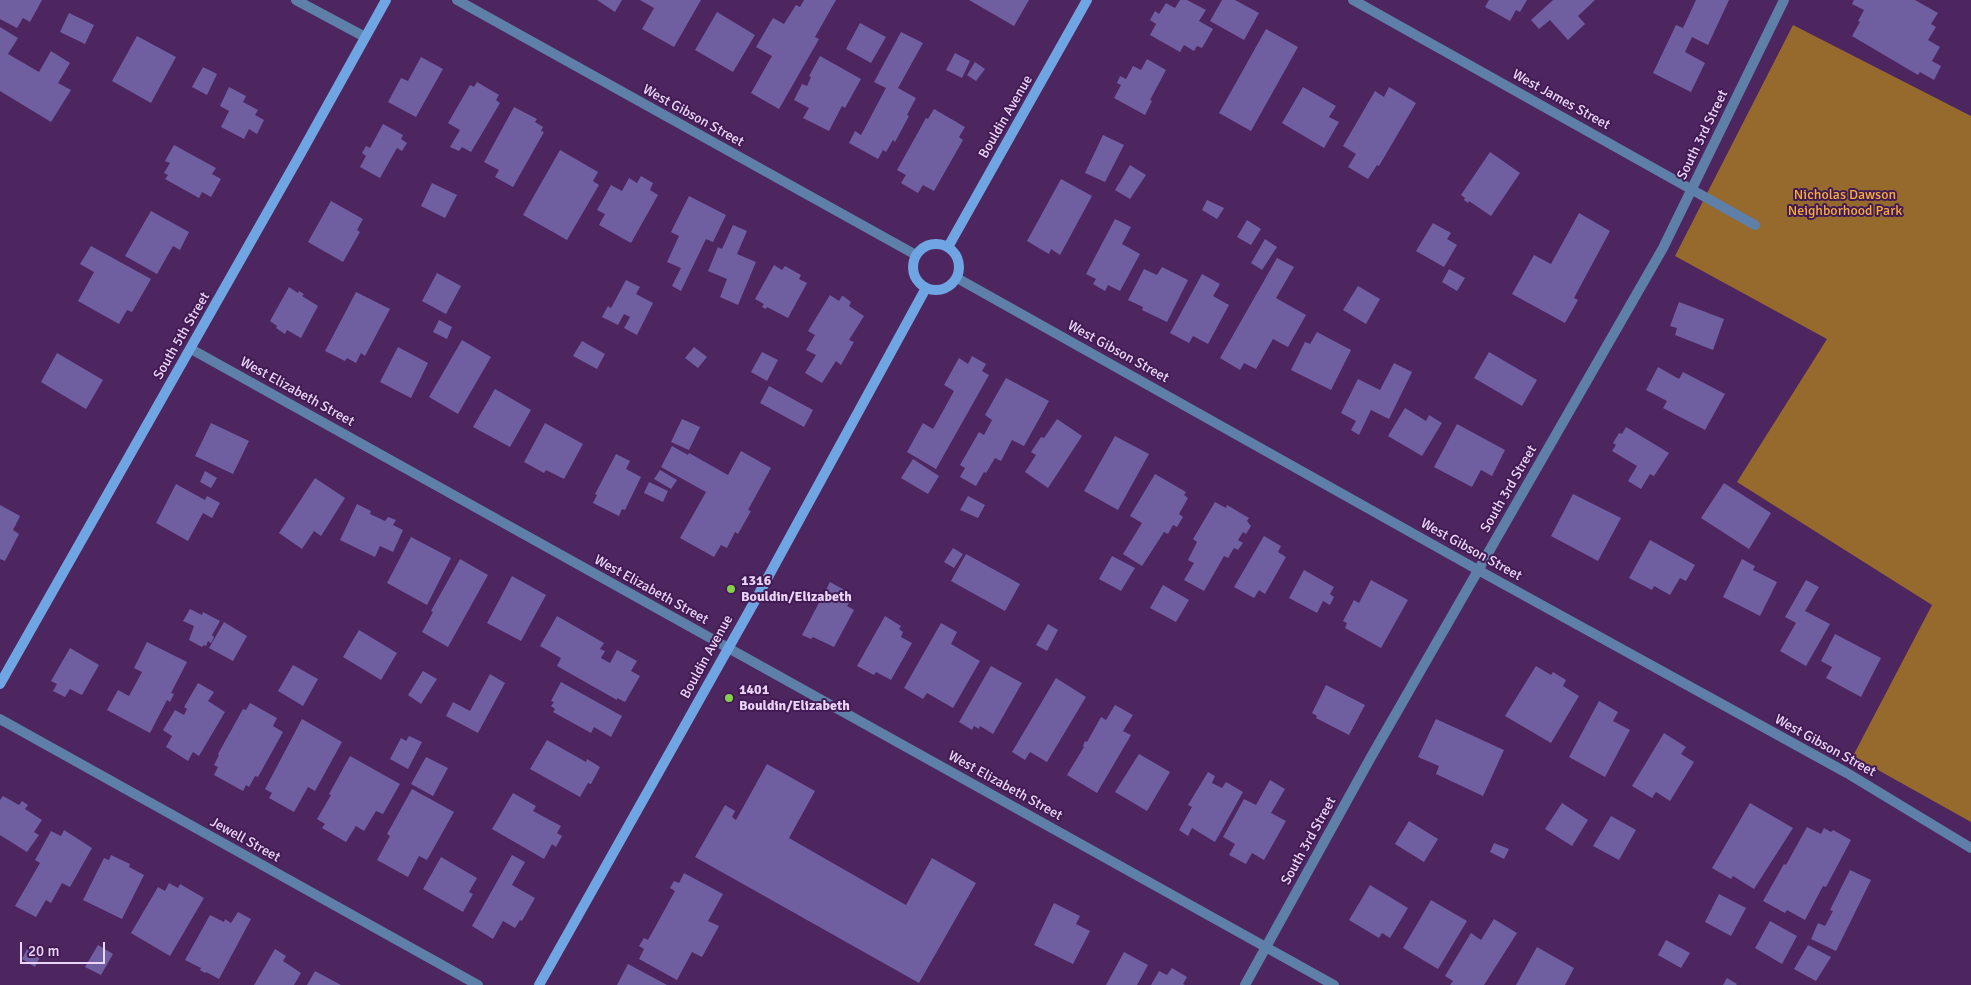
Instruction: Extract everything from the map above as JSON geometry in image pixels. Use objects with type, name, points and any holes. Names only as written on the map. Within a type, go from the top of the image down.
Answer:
[{"type":"street","points":[[296,0],[366,37]]},
{"type":"street","name":"South 5th Street","points":[[0,684],[191,349],[386,0]]},
{"type":"street","name":"West Gibson Street","points":[[457,0],[916,255]]},
{"type":"street","name":"Bouldin Avenue","points":[[948,246],[1088,0]]},
{"type":"street","name":"West James Street","points":[[1353,0],[1755,225]]},
{"type":"street","name":"South 3rd Street","points":[[1245,985],[1478,570],[1663,248],[1784,0]]},
{"type":"street","points":[[932,244],[948,246],[958,258],[960,266],[957,278],[946,289],[932,290],[926,288],[913,272],[916,255],[925,246],[932,244]]},
{"type":"street","name":"West Gibson Street","points":[[957,278],[1847,774],[1971,848]]},
{"type":"street","name":"Bouldin Avenue","points":[[539,985],[728,648],[926,288]]},
{"type":"street","name":"West Elizabeth Street","points":[[191,349],[1334,985]]},
{"type":"street","name":"Jewell Street","points":[[0,719],[478,985]]},
{"type":"green space","name":"Nicholas Dawson Neighborhood Park","points":[[1793,25],[1971,116],[1971,822],[1853,756],[1932,605],[1737,482],[1827,339],[1675,256]]},
{"type":"building","points":[[0,0],[42,0],[30,22],[23,18],[17,28],[0,19]]},
{"type":"building","points":[[597,0],[622,0],[615,12]]},
{"type":"building","points":[[640,0],[701,0],[674,47],[642,29],[654,8]]},
{"type":"building","points":[[804,0],[836,0],[815,37],[819,39],[779,109],[751,93],[772,56],[756,47],[773,18],[784,24],[796,5],[800,7]]},
{"type":"building","points":[[969,0],[1029,0],[1014,26]]},
{"type":"building","points":[[1180,0],[1187,0],[1206,10],[1199,21],[1213,29],[1202,48],[1197,46],[1194,51],[1184,45],[1180,52],[1150,35],[1156,24],[1150,20],[1155,11],[1159,14],[1166,3],[1175,8]]},
{"type":"building","points":[[1222,0],[1235,0],[1259,13],[1244,40],[1210,21]]},
{"type":"building","points":[[1489,0],[1527,0],[1520,12],[1516,10],[1510,21],[1485,7]]},
{"type":"building","points":[[1553,0],[1595,0],[1578,16],[1585,24],[1568,40],[1550,20],[1539,29],[1531,20]]},
{"type":"building","points":[[1696,0],[1729,0],[1708,45],[1692,37],[1685,52],[1705,63],[1691,92],[1653,73],[1676,25],[1683,28]]},
{"type":"building","points":[[1854,0],[1915,0],[1938,13],[1931,24],[1936,27],[1928,40],[1940,47],[1932,61],[1941,66],[1934,80],[1920,72],[1918,75],[1852,36],[1864,10],[1852,4]]},
{"type":"building","points":[[717,12],[755,35],[733,72],[695,50]]},
{"type":"building","points":[[69,13],[94,25],[85,44],[60,32]]},
{"type":"building","points":[[860,23],[886,37],[871,63],[846,49]]},
{"type":"building","points":[[0,27],[18,38],[8,54],[39,72],[51,51],[70,63],[58,83],[71,90],[51,122],[0,91]]},
{"type":"building","points":[[1266,29],[1298,47],[1251,131],[1219,113]]},
{"type":"building","points":[[901,32],[923,43],[898,88],[916,98],[895,142],[893,140],[886,152],[883,150],[878,159],[849,143],[855,131],[861,135],[886,88],[874,82]]},
{"type":"building","points":[[137,36],[176,57],[151,103],[112,81]]},
{"type":"building","points":[[955,53],[970,61],[962,78],[946,70]]},
{"type":"building","points":[[820,56],[861,79],[845,108],[842,106],[829,131],[803,118],[809,108],[794,100],[802,84],[807,86],[811,77],[809,76]]},
{"type":"building","points":[[421,57],[443,69],[416,117],[388,102],[401,78],[408,81]]},
{"type":"building","points":[[1147,59],[1166,70],[1150,100],[1152,101],[1145,115],[1114,98],[1121,85],[1117,83],[1120,76],[1126,79],[1133,66],[1141,70]]},
{"type":"building","points":[[975,62],[985,69],[976,81],[967,75]]},
{"type":"building","points":[[203,67],[217,74],[207,95],[192,87]]},
{"type":"building","points":[[477,82],[499,95],[496,100],[500,103],[471,152],[462,147],[459,151],[450,147],[460,130],[448,123],[470,85],[474,87]]},
{"type":"building","points":[[229,87],[246,96],[243,102],[258,110],[255,115],[264,120],[257,134],[249,129],[244,139],[221,127],[229,111],[220,106]]},
{"type":"building","points":[[1303,87],[1336,106],[1329,117],[1339,122],[1324,148],[1282,123]]},
{"type":"building","points":[[1389,87],[1416,103],[1379,166],[1377,165],[1368,179],[1348,167],[1356,154],[1343,146],[1375,91],[1384,97]]},
{"type":"building","points":[[514,107],[537,119],[535,122],[543,127],[541,131],[544,132],[513,187],[495,177],[499,170],[484,162]]},
{"type":"building","points":[[934,109],[965,127],[959,137],[963,140],[934,191],[923,185],[918,193],[901,183],[906,175],[897,170],[926,118],[928,119]]},
{"type":"building","points":[[383,124],[403,135],[401,139],[407,143],[402,151],[397,148],[380,178],[360,167],[366,156],[362,153],[366,146],[370,148]]},
{"type":"building","points":[[1103,135],[1124,145],[1105,182],[1085,173]]},
{"type":"building","points":[[174,145],[216,168],[212,174],[221,179],[211,197],[202,192],[199,198],[165,179],[168,175],[164,173],[170,163],[165,161]]},
{"type":"building","points":[[560,150],[598,172],[593,181],[599,185],[567,240],[523,215]]},
{"type":"building","points":[[1490,152],[1520,173],[1491,216],[1469,201],[1468,203],[1461,195]]},
{"type":"building","points":[[1130,165],[1146,175],[1130,199],[1115,190]]},
{"type":"building","points":[[641,176],[653,183],[650,190],[658,195],[631,243],[599,225],[605,214],[597,210],[611,185],[622,191],[629,178],[637,183]]},
{"type":"building","points":[[1061,179],[1092,196],[1060,255],[1051,249],[1049,254],[1027,241]]},
{"type":"building","points":[[432,183],[457,195],[445,218],[421,206]]},
{"type":"building","points":[[689,196],[726,215],[713,242],[706,239],[681,291],[672,286],[681,268],[667,262],[679,236],[671,232]]},
{"type":"building","points":[[1207,200],[1224,208],[1217,219],[1202,210]]},
{"type":"building","points":[[331,201],[363,219],[357,230],[360,232],[343,262],[308,242]]},
{"type":"building","points":[[151,211],[189,232],[180,250],[173,246],[157,274],[125,256]]},
{"type":"building","points":[[1579,213],[1610,231],[1574,298],[1578,300],[1565,323],[1512,294],[1534,255],[1551,264]]},
{"type":"building","points":[[1115,219],[1131,227],[1122,244],[1140,254],[1120,291],[1108,285],[1105,291],[1093,284],[1096,279],[1086,274]]},
{"type":"building","points":[[1247,220],[1261,229],[1251,245],[1237,237]]},
{"type":"building","points":[[1433,223],[1451,233],[1447,239],[1457,245],[1444,267],[1416,251]]},
{"type":"building","points":[[733,225],[747,231],[737,254],[756,262],[738,305],[720,297],[727,279],[708,271],[718,247],[722,249]]},
{"type":"building","points":[[1265,239],[1277,247],[1262,270],[1251,263]]},
{"type":"building","points":[[91,246],[151,279],[132,312],[127,310],[119,324],[78,301],[94,272],[80,264]]},
{"type":"building","points":[[1277,258],[1294,267],[1276,298],[1306,315],[1288,347],[1273,339],[1256,369],[1244,363],[1240,370],[1220,358]]},
{"type":"building","points":[[774,265],[782,270],[785,266],[801,275],[799,279],[807,283],[788,318],[767,307],[766,309],[762,307],[764,304],[755,299]]},
{"type":"building","points":[[1162,267],[1188,280],[1167,322],[1142,310],[1143,307],[1128,300],[1144,269],[1157,275]]},
{"type":"building","points":[[1449,269],[1465,278],[1457,291],[1442,282]]},
{"type":"building","points":[[437,273],[461,286],[446,314],[422,301]]},
{"type":"building","points":[[1202,274],[1220,284],[1213,296],[1229,305],[1208,344],[1193,336],[1189,343],[1170,333]]},
{"type":"building","points":[[626,280],[640,287],[636,294],[653,303],[637,335],[624,328],[630,317],[624,314],[618,325],[602,317],[608,306],[611,308]]},
{"type":"building","points":[[1358,286],[1380,299],[1366,324],[1343,310]]},
{"type":"building","points":[[289,287],[298,293],[299,291],[304,294],[302,296],[318,306],[301,338],[287,330],[285,334],[270,321]]},
{"type":"building","points":[[356,292],[390,309],[365,356],[361,353],[356,363],[347,358],[345,361],[325,351]]},
{"type":"building","points":[[830,295],[839,301],[843,296],[851,302],[849,306],[864,316],[849,340],[854,342],[841,365],[836,361],[822,383],[805,373],[816,355],[806,350],[815,335],[808,331]]},
{"type":"building","points":[[1679,302],[1724,319],[1713,350],[1675,335],[1677,328],[1670,326]]},
{"type":"building","points":[[439,320],[452,327],[447,339],[433,332]]},
{"type":"building","points":[[1317,332],[1351,350],[1331,390],[1291,370],[1305,342],[1310,344]]},
{"type":"building","points":[[462,340],[491,357],[458,414],[429,397]]},
{"type":"building","points":[[582,341],[605,354],[597,369],[573,356]]},
{"type":"building","points":[[398,347],[428,363],[411,398],[380,382]]},
{"type":"building","points":[[694,347],[707,357],[698,368],[685,358]]},
{"type":"building","points":[[762,352],[778,360],[767,381],[751,372]]},
{"type":"building","points":[[1489,352],[1537,380],[1522,406],[1474,378]]},
{"type":"building","points":[[57,353],[103,380],[86,409],[41,382]]},
{"type":"building","points":[[972,356],[986,364],[982,371],[989,375],[936,469],[907,452],[923,423],[933,429],[954,391],[944,385],[959,358],[968,364]]},
{"type":"building","points":[[1394,363],[1412,372],[1389,419],[1371,410],[1359,435],[1351,430],[1356,421],[1341,413],[1358,379],[1380,390]]},
{"type":"building","points":[[1658,367],[1679,379],[1683,372],[1725,394],[1705,430],[1663,408],[1667,401],[1646,390]]},
{"type":"building","points":[[1006,378],[1049,401],[1024,446],[1012,440],[1001,461],[995,458],[976,486],[960,477],[965,468],[960,465],[979,432],[984,435],[992,420],[985,415]]},
{"type":"building","points":[[769,386],[813,410],[804,427],[760,403]]},
{"type":"building","points":[[495,389],[531,410],[510,447],[473,427]]},
{"type":"building","points":[[1405,408],[1426,421],[1429,415],[1442,423],[1422,456],[1388,436]]},
{"type":"building","points":[[682,419],[700,427],[689,450],[671,442]]},
{"type":"building","points":[[1057,419],[1082,436],[1048,488],[1025,472],[1036,455],[1031,452],[1041,437],[1044,438]]},
{"type":"building","points":[[211,423],[249,441],[233,474],[195,456]]},
{"type":"building","points":[[545,423],[583,444],[564,479],[546,470],[544,473],[524,462]]},
{"type":"building","points":[[1457,424],[1505,450],[1492,476],[1481,470],[1472,487],[1434,467]]},
{"type":"building","points":[[1626,427],[1669,453],[1654,476],[1650,474],[1641,489],[1628,481],[1637,466],[1612,451],[1616,445],[1613,443],[1619,433],[1622,434]]},
{"type":"building","points":[[1115,436],[1149,454],[1118,510],[1084,491]]},
{"type":"building","points":[[672,446],[688,455],[689,453],[728,475],[741,451],[771,468],[748,510],[751,511],[738,534],[735,532],[727,548],[721,545],[714,557],[680,538],[706,492],[661,467]]},
{"type":"building","points":[[616,454],[630,461],[626,469],[641,477],[625,510],[622,509],[619,516],[593,503],[597,495],[595,494]]},
{"type":"building","points":[[913,459],[939,476],[928,494],[901,478]]},
{"type":"building","points":[[660,470],[677,480],[671,489],[654,479]]},
{"type":"building","points":[[205,471],[217,478],[211,488],[200,482]]},
{"type":"building","points":[[1155,474],[1186,492],[1184,495],[1188,498],[1179,514],[1183,517],[1177,527],[1173,525],[1168,534],[1164,532],[1142,566],[1123,554],[1142,523],[1130,516]]},
{"type":"building","points":[[315,478],[345,498],[321,536],[314,531],[302,549],[279,533]]},
{"type":"building","points":[[649,482],[668,491],[663,502],[644,493]]},
{"type":"building","points":[[1724,483],[1771,513],[1749,549],[1701,518]]},
{"type":"building","points":[[176,484],[205,500],[207,496],[220,503],[212,518],[203,513],[188,541],[156,523]]},
{"type":"building","points":[[1573,494],[1621,518],[1598,561],[1551,536]]},
{"type":"building","points":[[968,496],[985,505],[978,518],[960,510]]},
{"type":"building","points":[[1215,502],[1226,508],[1227,505],[1249,518],[1247,521],[1251,526],[1246,534],[1243,532],[1238,540],[1243,543],[1238,550],[1234,548],[1228,558],[1224,556],[1204,591],[1184,580],[1194,563],[1188,560],[1197,542],[1193,539]]},
{"type":"building","points":[[357,504],[371,511],[370,514],[385,521],[388,517],[396,520],[393,525],[403,530],[393,552],[380,546],[375,557],[340,540]]},
{"type":"building","points":[[0,505],[20,516],[13,530],[19,534],[5,561],[0,559]]},
{"type":"building","points":[[1264,536],[1281,546],[1278,552],[1286,557],[1265,594],[1259,590],[1254,598],[1234,587]]},
{"type":"building","points":[[411,537],[451,558],[427,605],[387,583]]},
{"type":"building","points":[[1650,540],[1695,565],[1686,581],[1680,578],[1670,595],[1654,586],[1652,590],[1629,578]]},
{"type":"building","points":[[953,548],[963,554],[954,568],[944,562]]},
{"type":"building","points":[[966,554],[1020,584],[1005,611],[951,581]]},
{"type":"building","points":[[1112,556],[1135,568],[1121,591],[1099,579]]},
{"type":"building","points":[[460,559],[488,575],[448,647],[422,632],[433,612],[431,611]]},
{"type":"building","points":[[1742,559],[1755,566],[1753,570],[1777,582],[1760,616],[1723,597]]},
{"type":"building","points":[[1304,570],[1334,587],[1330,594],[1334,597],[1330,605],[1323,601],[1317,613],[1289,598]]},
{"type":"building","points":[[512,576],[546,595],[521,641],[487,623]]},
{"type":"building","points":[[1371,580],[1408,600],[1381,648],[1345,628],[1347,623],[1343,621],[1354,600],[1359,603]]},
{"type":"building","points":[[1806,580],[1819,587],[1805,611],[1830,624],[1806,666],[1780,651],[1796,623],[1785,617]]},
{"type":"building","points":[[830,582],[848,592],[846,595],[852,598],[847,606],[854,610],[834,647],[813,637],[811,639],[802,635]]},
{"type":"building","points":[[1163,585],[1189,600],[1176,622],[1150,608]]},
{"type":"building","points":[[190,609],[202,615],[203,612],[220,621],[212,635],[214,637],[211,643],[208,641],[206,646],[202,647],[189,640],[194,626],[183,621]]},
{"type":"building","points":[[557,616],[604,643],[600,649],[605,651],[601,658],[610,663],[617,650],[637,661],[631,671],[640,676],[625,702],[617,698],[617,700],[557,666],[561,658],[540,646]]},
{"type":"building","points":[[885,616],[901,626],[899,629],[903,632],[901,637],[912,643],[891,680],[876,672],[874,675],[857,666]]},
{"type":"building","points":[[224,622],[247,636],[233,661],[209,648]]},
{"type":"building","points":[[941,623],[957,632],[951,644],[980,661],[953,708],[927,693],[923,699],[904,688]]},
{"type":"building","points":[[1048,624],[1058,630],[1047,651],[1036,645]]},
{"type":"building","points":[[359,630],[397,653],[381,680],[343,657]]},
{"type":"building","points":[[1835,634],[1881,658],[1861,697],[1826,678],[1832,667],[1821,661]]},
{"type":"building","points":[[147,642],[187,662],[171,693],[174,694],[170,702],[167,700],[150,733],[107,710],[118,690],[129,696],[142,672],[134,668]]},
{"type":"building","points":[[70,648],[99,665],[82,695],[70,689],[65,697],[53,691],[57,684],[51,681]]},
{"type":"building","points":[[293,665],[318,679],[303,706],[278,691]]},
{"type":"building","points":[[991,666],[1022,683],[993,734],[980,726],[979,729],[974,726],[972,730],[959,722]]},
{"type":"building","points":[[1536,666],[1551,675],[1553,672],[1566,680],[1563,686],[1579,696],[1551,743],[1505,716]]},
{"type":"building","points":[[423,671],[437,679],[421,704],[408,695]]},
{"type":"building","points":[[490,674],[505,683],[478,733],[446,716],[453,702],[470,711]]},
{"type":"building","points":[[1056,678],[1086,697],[1047,762],[1030,752],[1025,760],[1012,752]]},
{"type":"building","points":[[561,682],[622,716],[611,737],[594,727],[591,733],[553,712],[555,709],[551,706],[554,702],[551,701]]},
{"type":"building","points":[[198,683],[214,692],[208,701],[225,712],[199,756],[193,752],[188,761],[166,747],[172,736],[163,730],[175,710],[184,715],[187,709],[184,707]]},
{"type":"building","points":[[1326,685],[1365,705],[1349,735],[1316,718],[1317,716],[1312,713]]},
{"type":"building","points":[[1599,701],[1618,712],[1613,721],[1630,730],[1605,777],[1569,757]]},
{"type":"building","points":[[250,703],[277,718],[273,726],[283,732],[258,777],[255,776],[249,787],[246,785],[243,791],[214,775],[218,767],[214,765],[218,754],[243,709],[246,710]]},
{"type":"building","points":[[1115,705],[1133,715],[1123,731],[1131,735],[1097,793],[1067,775],[1084,747],[1085,741],[1087,742],[1101,717],[1106,720]]},
{"type":"building","points":[[302,719],[342,742],[315,791],[308,787],[294,812],[269,798],[272,793],[265,789]]},
{"type":"building","points":[[1436,719],[1504,750],[1483,796],[1436,774],[1439,766],[1418,757]]},
{"type":"building","points":[[1664,733],[1686,747],[1681,754],[1694,762],[1670,801],[1656,792],[1652,798],[1632,786]]},
{"type":"building","points":[[409,736],[422,742],[408,769],[390,759],[401,738],[406,741]]},
{"type":"building","points":[[547,740],[586,762],[587,759],[600,767],[591,784],[588,783],[580,797],[530,769]]},
{"type":"building","points":[[1139,754],[1170,772],[1147,811],[1115,792]]},
{"type":"building","points":[[350,756],[400,784],[383,814],[376,811],[364,831],[356,826],[346,842],[322,828],[325,824],[317,819]]},
{"type":"building","points":[[426,757],[448,768],[433,796],[411,784]]},
{"type":"building","points":[[767,764],[815,791],[789,838],[906,905],[932,858],[976,883],[919,983],[695,857],[725,805],[735,811],[732,817],[736,820]]},
{"type":"building","points":[[1208,772],[1215,776],[1212,783],[1222,788],[1226,782],[1243,792],[1215,842],[1192,828],[1188,836],[1179,830],[1192,807],[1188,805]]},
{"type":"building","points":[[1270,780],[1285,789],[1271,813],[1286,821],[1264,860],[1252,853],[1246,864],[1229,855],[1235,844],[1223,837],[1244,799],[1256,805]]},
{"type":"building","points":[[412,789],[454,812],[427,860],[419,856],[408,877],[377,860],[390,836],[387,834]]},
{"type":"building","points":[[513,793],[536,806],[533,811],[561,826],[557,833],[562,836],[556,847],[552,844],[544,859],[492,829]]},
{"type":"building","points":[[3,796],[19,805],[22,801],[28,805],[25,809],[42,820],[34,832],[39,835],[27,852],[0,835],[0,800]]},
{"type":"building","points":[[1562,803],[1588,820],[1572,846],[1545,829]]},
{"type":"building","points":[[1750,803],[1793,828],[1754,889],[1733,876],[1731,879],[1712,868]]},
{"type":"building","points":[[1611,816],[1636,830],[1619,860],[1593,846]]},
{"type":"building","points":[[1409,821],[1438,839],[1424,862],[1395,844]]},
{"type":"building","points":[[1807,827],[1821,834],[1824,828],[1831,832],[1833,830],[1851,840],[1826,887],[1823,886],[1805,920],[1787,910],[1785,913],[1763,901]]},
{"type":"building","points":[[64,830],[92,848],[70,887],[62,883],[51,903],[46,900],[36,917],[15,906],[40,863],[35,860],[51,831],[61,836]]},
{"type":"building","points":[[1494,843],[1509,849],[1504,859],[1490,852]]},
{"type":"building","points":[[111,855],[130,864],[129,867],[144,875],[122,919],[83,900],[104,858],[109,860]]},
{"type":"building","points":[[512,855],[525,862],[512,885],[535,898],[522,921],[520,920],[515,928],[503,921],[493,939],[472,926]]},
{"type":"building","points":[[441,857],[477,878],[469,892],[473,894],[463,912],[423,889]]},
{"type":"building","points":[[1850,870],[1871,880],[1836,951],[1811,939],[1818,923],[1825,926],[1833,911],[1830,910]]},
{"type":"building","points":[[684,873],[723,894],[708,921],[719,926],[702,957],[692,952],[677,980],[639,959],[644,949],[639,946],[644,938],[648,940],[675,891],[670,888],[674,881],[679,883]]},
{"type":"building","points":[[169,883],[178,888],[180,884],[204,898],[170,956],[131,933],[158,887],[165,891]]},
{"type":"building","points":[[1370,885],[1408,908],[1390,938],[1382,933],[1379,938],[1349,920]]},
{"type":"building","points":[[1719,894],[1746,908],[1731,936],[1705,922]]},
{"type":"building","points":[[1431,900],[1467,921],[1438,969],[1403,948]]},
{"type":"building","points":[[1054,903],[1080,916],[1076,924],[1090,931],[1073,964],[1034,945]]},
{"type":"building","points":[[238,912],[251,919],[219,979],[205,973],[200,970],[201,968],[185,960],[210,915],[224,922],[225,919],[231,923]]},
{"type":"building","points":[[1494,919],[1517,933],[1484,985],[1450,985],[1453,981],[1445,976],[1471,933],[1481,940]]},
{"type":"building","points":[[1770,921],[1797,936],[1782,964],[1755,948]]},
{"type":"building","points":[[1666,940],[1690,953],[1681,968],[1658,955]]},
{"type":"building","points":[[98,945],[113,954],[101,975],[85,967]]},
{"type":"building","points":[[1808,945],[1831,957],[1816,981],[1794,969]]},
{"type":"building","points":[[1537,947],[1574,968],[1565,985],[1516,985]]},
{"type":"building","points":[[27,949],[40,957],[35,967],[22,959]]},
{"type":"building","points":[[275,949],[286,956],[283,961],[301,973],[294,985],[254,985]]},
{"type":"building","points":[[1124,952],[1148,965],[1137,985],[1106,985]]},
{"type":"building","points":[[628,964],[667,985],[617,985]]},
{"type":"building","points":[[1172,968],[1187,977],[1183,984],[1185,985],[1151,985],[1159,971],[1167,975]]},
{"type":"building","points":[[315,971],[341,985],[307,985]]},
{"type":"building","points":[[1727,978],[1737,984],[1723,985]]},
{"type":"place","name":"1316 Bouldin/Elizabeth","points":[[731,589]]},
{"type":"place","name":"1401 Bouldin/Elizabeth","points":[[729,698]]}]
